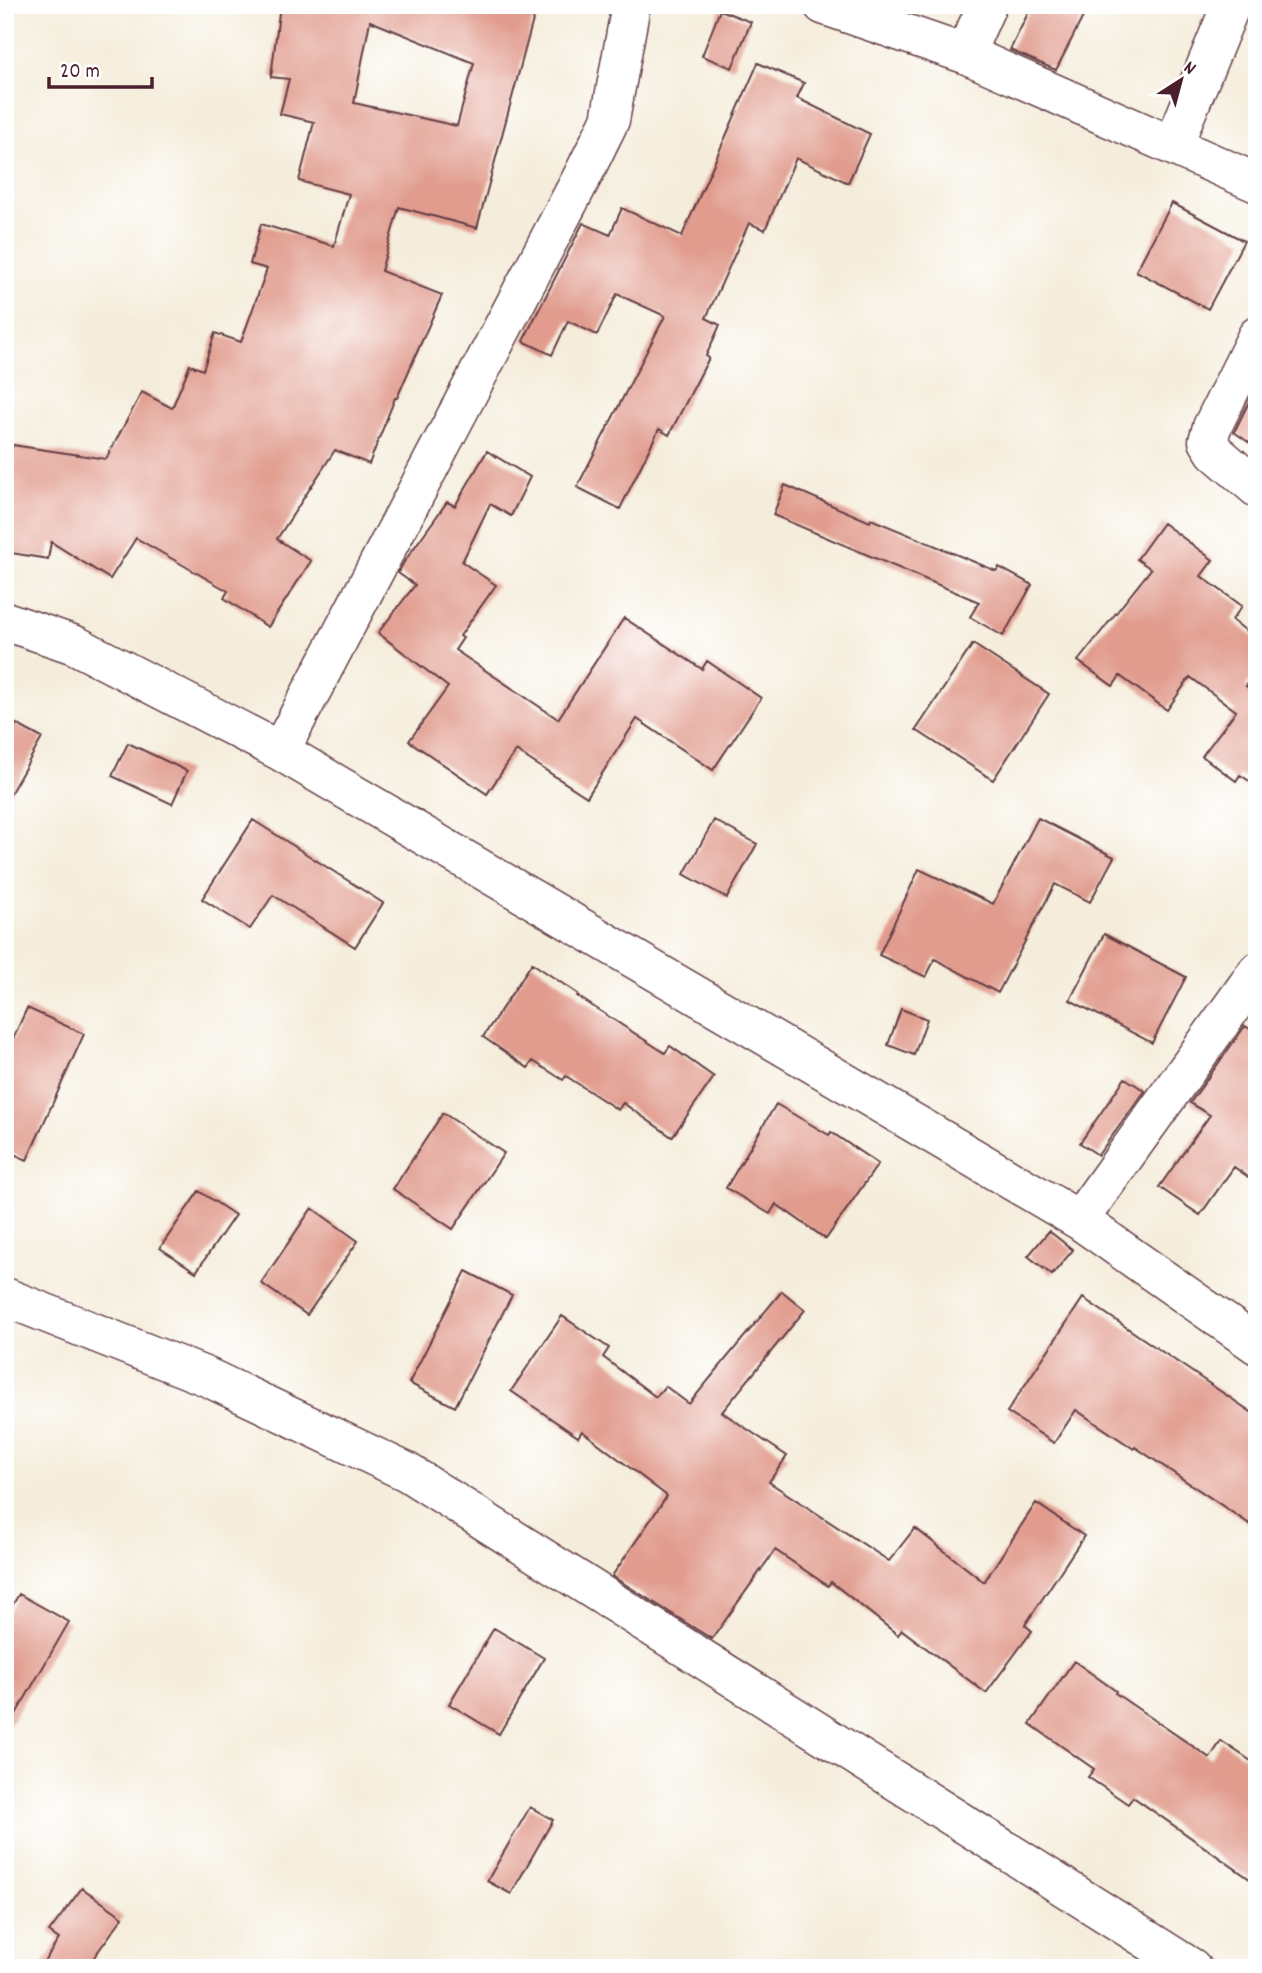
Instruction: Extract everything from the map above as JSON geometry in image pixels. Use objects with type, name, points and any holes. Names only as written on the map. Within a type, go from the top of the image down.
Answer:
[{"type":"street","points":[[280,751],[610,120],[631,5]]},
{"type":"street","points":[[823,5],[965,54],[1257,183]]},
{"type":"street","points":[[965,54],[987,5]]},
{"type":"street","points":[[1173,146],[1231,5]]},
{"type":"street","points":[[1257,335],[1212,427],[1208,441],[1214,452],[1257,488]]},
{"type":"street","points":[[5,621],[75,645],[280,751],[1079,1220],[1257,1345]]},
{"type":"street","points":[[1079,1220],[1257,972]]},
{"type":"street","points":[[5,1297],[207,1377],[407,1472],[1192,1968]]},
{"type":"building","points":[[280,5],[537,5],[477,228],[399,207],[381,271],[442,295],[395,398],[369,464],[335,450],[277,539],[311,561],[268,627],[224,598],[228,591],[136,538],[110,579],[51,542],[48,559],[5,552],[5,494],[12,445],[106,459],[142,392],[172,408],[190,365],[203,370],[215,333],[241,342],[267,269],[250,264],[261,224],[334,246],[349,194],[299,181],[314,122],[280,114],[289,79],[271,77]],"holes":[[[370,21],[474,63],[457,126],[354,103]]]},
{"type":"building","points":[[1032,5],[1089,5],[1056,70],[1010,50]]},
{"type":"building","points":[[720,10],[751,22],[732,68],[702,56]]},
{"type":"building","points":[[758,63],[804,83],[797,98],[870,134],[848,183],[796,158],[765,230],[749,223],[706,318],[720,325],[706,356],[709,358],[669,435],[659,429],[620,509],[577,487],[665,316],[617,294],[597,335],[568,321],[552,355],[523,341],[583,223],[610,235],[622,208],[682,236]]},
{"type":"building","points":[[1172,203],[1244,241],[1208,309],[1136,271]]},
{"type":"building","points":[[1257,386],[1257,448],[1234,432]]},
{"type":"building","points":[[487,451],[530,477],[511,516],[490,504],[462,562],[496,585],[460,636],[463,638],[455,650],[558,719],[624,618],[702,669],[707,661],[761,698],[713,770],[637,719],[587,797],[516,751],[487,794],[409,741],[448,687],[378,633],[415,585],[398,573],[404,562],[447,502],[455,506]]},
{"type":"building","points":[[785,485],[870,522],[871,519],[996,571],[999,567],[1032,585],[1003,636],[970,617],[979,602],[773,515]]},
{"type":"building","points":[[1163,523],[1213,560],[1201,576],[1242,606],[1232,620],[1257,639],[1257,671],[1246,686],[1252,691],[1257,684],[1257,786],[1240,775],[1236,781],[1202,756],[1236,711],[1190,677],[1167,710],[1120,676],[1113,686],[1078,661],[1151,569],[1137,559]]},
{"type":"building","points":[[973,644],[1049,694],[993,780],[916,730]]},
{"type":"building","points":[[5,718],[42,738],[5,803]]},
{"type":"building","points":[[128,743],[187,771],[172,804],[112,776]]},
{"type":"building","points":[[1038,818],[1114,857],[1090,902],[1055,884],[998,993],[935,959],[926,977],[879,955],[919,869],[993,904]]},
{"type":"building","points":[[253,820],[383,903],[355,947],[273,895],[250,929],[202,899]]},
{"type":"building","points":[[714,820],[757,844],[727,898],[684,874]]},
{"type":"building","points":[[1104,934],[1186,977],[1152,1043],[1070,1000]]},
{"type":"building","points":[[532,963],[578,994],[577,996],[665,1053],[670,1046],[714,1077],[672,1137],[623,1103],[618,1110],[566,1076],[563,1080],[533,1061],[528,1068],[483,1037]]},
{"type":"building","points":[[27,1008],[84,1034],[27,1160],[5,1150],[5,1056]]},
{"type":"building","points":[[901,1009],[927,1019],[914,1055],[888,1045]]},
{"type":"building","points":[[1245,1026],[1257,1033],[1257,1183],[1234,1167],[1200,1215],[1159,1187],[1210,1115],[1190,1103]]},
{"type":"building","points":[[1125,1078],[1145,1091],[1098,1155],[1080,1143]]},
{"type":"building","points":[[776,1104],[829,1135],[831,1132],[878,1164],[826,1239],[776,1204],[770,1214],[726,1188]]},
{"type":"building","points":[[443,1113],[504,1153],[453,1229],[393,1189]]},
{"type":"building","points":[[199,1191],[235,1215],[196,1272],[160,1248]]},
{"type":"building","points":[[312,1208],[358,1241],[307,1315],[261,1283]]},
{"type":"building","points":[[1049,1231],[1073,1250],[1052,1275],[1028,1256]]},
{"type":"building","points":[[466,1271],[512,1295],[455,1407],[409,1383]]},
{"type":"building","points":[[782,1291],[805,1310],[722,1412],[787,1456],[769,1482],[889,1561],[915,1528],[984,1582],[1036,1503],[1084,1536],[1025,1625],[1032,1631],[986,1693],[902,1630],[898,1635],[831,1582],[828,1586],[775,1550],[712,1639],[612,1576],[667,1496],[582,1431],[578,1437],[511,1391],[562,1316],[609,1348],[603,1357],[656,1397],[665,1386],[689,1404]]},
{"type":"building","points":[[1083,1298],[1257,1416],[1257,1529],[1076,1410],[1054,1443],[1007,1412]]},
{"type":"building","points":[[19,1594],[69,1622],[5,1733],[5,1618]]},
{"type":"building","points":[[494,1628],[544,1658],[499,1734],[449,1704]]},
{"type":"building","points":[[1074,1661],[1116,1691],[1115,1693],[1210,1758],[1221,1741],[1257,1765],[1257,1884],[1133,1797],[1128,1804],[1088,1777],[1094,1769],[1030,1724]]},
{"type":"building","points":[[530,1807],[553,1820],[511,1894],[487,1881]]},
{"type":"building","points":[[82,1888],[123,1917],[86,1968],[40,1968],[59,1939],[49,1932]]}]
